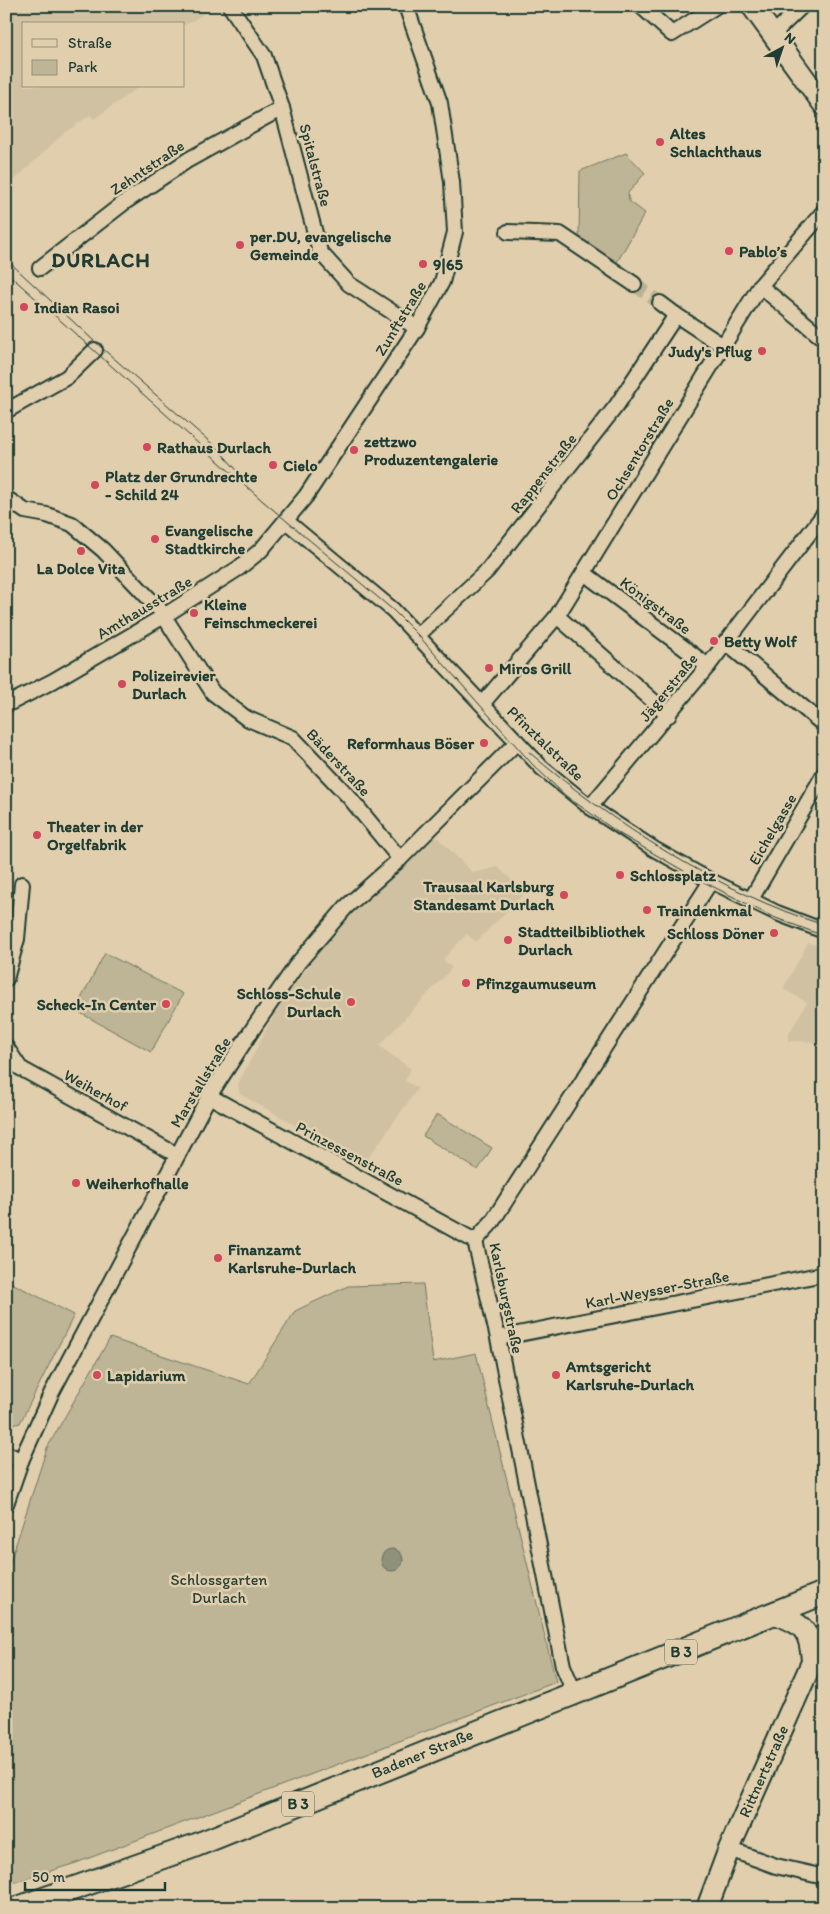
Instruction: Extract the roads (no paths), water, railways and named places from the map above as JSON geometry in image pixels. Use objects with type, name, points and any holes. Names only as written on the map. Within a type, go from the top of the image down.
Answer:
[{"type":"main road","name":"Badener Straße","points":[[18,1908],[194,1846],[543,1704],[575,1694],[824,1593]]},
{"type":"street","name":"Spitalstraße","points":[[230,6],[264,56],[282,108],[320,252],[349,284],[417,328]]},
{"type":"street","name":"Zunftstraße","points":[[286,521],[306,496],[417,328],[442,282],[455,232],[452,182],[440,103],[406,6]]},
{"type":"street","points":[[641,6],[672,34],[716,6]]},
{"type":"street","points":[[752,6],[824,105]]},
{"type":"street","points":[[773,34],[802,6]]},
{"type":"street","name":"Zehntstraße","points":[[40,268],[125,202],[188,160],[282,108]]},
{"type":"street","name":"Ochsentorstraße","points":[[482,704],[556,616],[760,286],[824,211]]},
{"type":"street","points":[[508,232],[560,234],[634,284]]},
{"type":"street","points":[[760,286],[824,339]]},
{"type":"street","points":[[660,304],[723,346]]},
{"type":"street","name":"Rappenstraße","points":[[418,635],[487,571],[617,405],[676,315]]},
{"type":"street","points":[[6,411],[67,377],[95,350]]},
{"type":"street","name":"Bäderstraße","points":[[6,498],[26,512],[72,524],[104,550],[160,610],[213,693],[246,718],[293,738],[349,798],[400,859]]},
{"type":"street","name":"Jägerstraße","points":[[590,807],[708,666],[824,514]]},
{"type":"street","name":"Pfinztalstraße","points":[[286,521],[359,580],[418,635],[463,694],[482,704],[542,768],[590,807],[654,849],[711,881],[750,901],[824,931]]},
{"type":"street","name":"Amthausstraße","points":[[6,705],[53,681],[164,616],[244,565],[261,550],[286,521]]},
{"type":"street","name":"Königstraße","points":[[584,572],[708,666]]},
{"type":"street","points":[[556,616],[668,715]]},
{"type":"street","points":[[725,642],[824,725]]},
{"type":"street","name":"Marstallstraße","points":[[6,1504],[21,1461],[51,1394],[177,1155],[209,1096],[298,963],[346,908],[400,859],[517,742]]},
{"type":"street","name":"Eichelgasse","points":[[750,901],[824,774]]},
{"type":"street","name":"Karlsburgstraße","points":[[575,1694],[563,1666],[498,1338],[475,1241],[492,1222],[711,881]]},
{"type":"street","points":[[6,979],[16,939],[22,884]]},
{"type":"street","name":"Weiherhof","points":[[6,1047],[20,1068],[177,1155]]},
{"type":"street","name":"Prinzessenstraße","points":[[209,1096],[475,1241]]},
{"type":"street","name":"Karl-Weysser-Straße","points":[[498,1338],[824,1274]]},
{"type":"street","points":[[6,1453],[21,1461]]},
{"type":"street","points":[[773,1613],[800,1625],[806,1632],[810,1638],[812,1661]]},
{"type":"street","name":"Rittnertstraße","points":[[707,1908],[729,1849],[824,1635]]},
{"type":"street","points":[[729,1849],[776,1866],[824,1877]]},
{"type":"tunnel","points":[[634,284],[660,303]]},
{"type":"tram line","points":[[6,259],[94,341],[218,449],[243,477]]},
{"type":"tram line","points":[[6,272],[264,502],[393,610],[418,635],[533,765],[566,796],[620,834],[696,878],[773,917],[824,936]]},
{"type":"tram line","points":[[529,752],[561,779],[631,830],[669,853],[707,875],[746,894],[824,925]]},
{"type":"place","name":"Altes Schlachthaus","points":[[660,142]]},
{"type":"place","name":"per.DU, evangelische Gemeinde","points":[[240,245]]},
{"type":"place","name":"Pablo’s","points":[[729,251]]},
{"type":"place","name":"9|65","points":[[423,264]]},
{"type":"place","name":"Indian Rasoi","points":[[24,307]]},
{"type":"place","name":"Judy's Pflug","points":[[762,351]]},
{"type":"place","name":"Rathaus Durlach","points":[[147,447]]},
{"type":"place","name":"zettzwo Produzentengalerie","points":[[354,450]]},
{"type":"place","name":"Cielo","points":[[273,465]]},
{"type":"place","name":"Platz der Grundrechte - Schild 24","points":[[95,485]]},
{"type":"place","name":"Evangelische Stadtkirche","points":[[155,539]]},
{"type":"place","name":"La Dolce Vita","points":[[81,551]]},
{"type":"place","name":"Kleine Feinschmeckerei","points":[[194,613]]},
{"type":"place","name":"Betty Wolf","points":[[714,641]]},
{"type":"place","name":"Miros Grill","points":[[489,668]]},
{"type":"place","name":"Polizeirevier Durlach","points":[[122,684]]},
{"type":"place","name":"Reformhaus Böser","points":[[484,743]]},
{"type":"place","name":"Theater in der Orgelfabrik","points":[[37,835]]},
{"type":"place","name":"Schlossplatz","points":[[620,875]]},
{"type":"place","name":"Trausaal Karlsburg Standesamt Durlach","points":[[564,895]]},
{"type":"place","name":"Traindenkmal","points":[[647,910]]},
{"type":"place","name":"Schloss Döner","points":[[774,933]]},
{"type":"place","name":"Stadtteilbibliothek Durlach","points":[[508,940]]},
{"type":"place","name":"Pfinzgaumuseum","points":[[466,983]]},
{"type":"place","name":"Schloss-Schule Durlach","points":[[351,1002]]},
{"type":"place","name":"Scheck-In Center","points":[[166,1004]]},
{"type":"place","name":"Weiherhofhalle","points":[[76,1183]]},
{"type":"place","name":"Finanzamt Karlsruhe-Durlach","points":[[218,1258]]},
{"type":"place","name":"Lapidarium","points":[[97,1375]]},
{"type":"place","name":"Amtsgericht Karlsruhe-Durlach","points":[[556,1375]]},
{"type":"district","name":"DURLACH","points":[[101,260]]},
{"type":"park label","name":"Schlossgarten Durlach","points":[[219,1588]]}]
